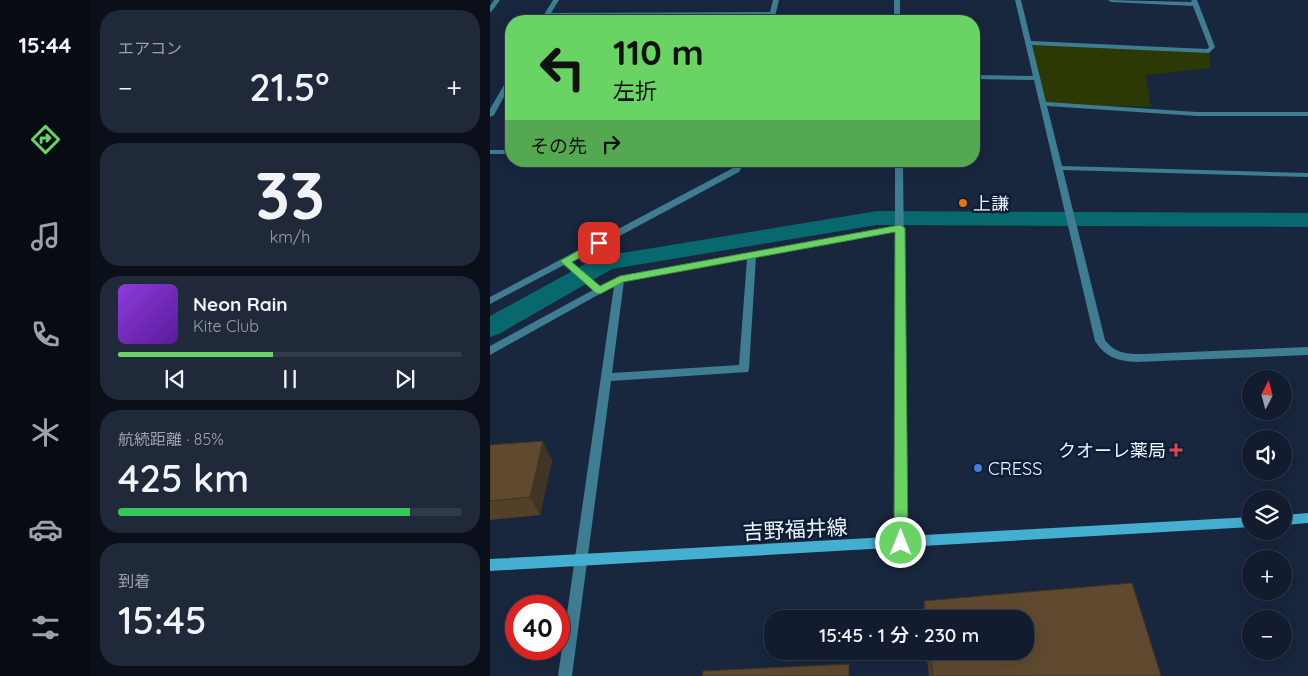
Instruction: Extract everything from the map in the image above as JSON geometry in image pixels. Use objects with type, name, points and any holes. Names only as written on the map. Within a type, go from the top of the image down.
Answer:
[{"type":"main road","points":[[1292,519],[1308,518]]},
{"type":"main road","name":"吉野福井線","points":[[490,565],[1242,523]]},
{"type":"street","points":[[490,10],[497,0]]},
{"type":"street","points":[[547,15],[556,0]]},
{"type":"street","points":[[773,15],[776,0]]},
{"type":"street","points":[[897,0],[897,15]]},
{"type":"street","points":[[1018,0],[1060,168],[1100,341],[1106,350],[1116,355],[1143,358],[1308,351]]},
{"type":"street","points":[[1029,43],[1209,51],[1212,47],[1195,2],[1111,0]]},
{"type":"street","points":[[980,77],[1037,78]]},
{"type":"street","points":[[490,115],[505,89]]},
{"type":"street","points":[[1044,104],[1196,114],[1308,114]]},
{"type":"street","points":[[490,152],[505,152]]},
{"type":"street","points":[[490,301],[736,170],[738,167]]},
{"type":"street","points":[[899,167],[901,543]]},
{"type":"street","points":[[1060,168],[1308,175]]},
{"type":"street","points":[[490,351],[620,279],[900,226]]},
{"type":"street","points":[[607,377],[744,369],[752,255]]},
{"type":"street","points":[[565,261],[600,291]]},
{"type":"street","points":[[565,676],[620,279]]},
{"type":"green space","points":[[1029,43],[1209,51],[1210,68],[1146,75],[1151,107],[1044,104]]},
{"type":"building","points":[[543,441],[530,497],[490,501],[490,445]]},
{"type":"building","points":[[1132,583],[1161,676],[933,676],[931,660],[1034,660],[1034,610],[925,610],[924,601]]},
{"type":"building","points":[[849,664],[849,676],[702,676],[703,671]]},
{"type":"waterway","points":[[490,328],[606,262],[877,218],[1308,220]]},
{"type":"place","name":"上謙","points":[[963,203]]},
{"type":"place","name":"クオーレ薬局","points":[[1176,450]]},
{"type":"place","name":"CRESS","points":[[978,468]]},
{"type":"route","points":[[599,243],[565,261],[600,291],[620,279],[900,228],[901,543]]}]
